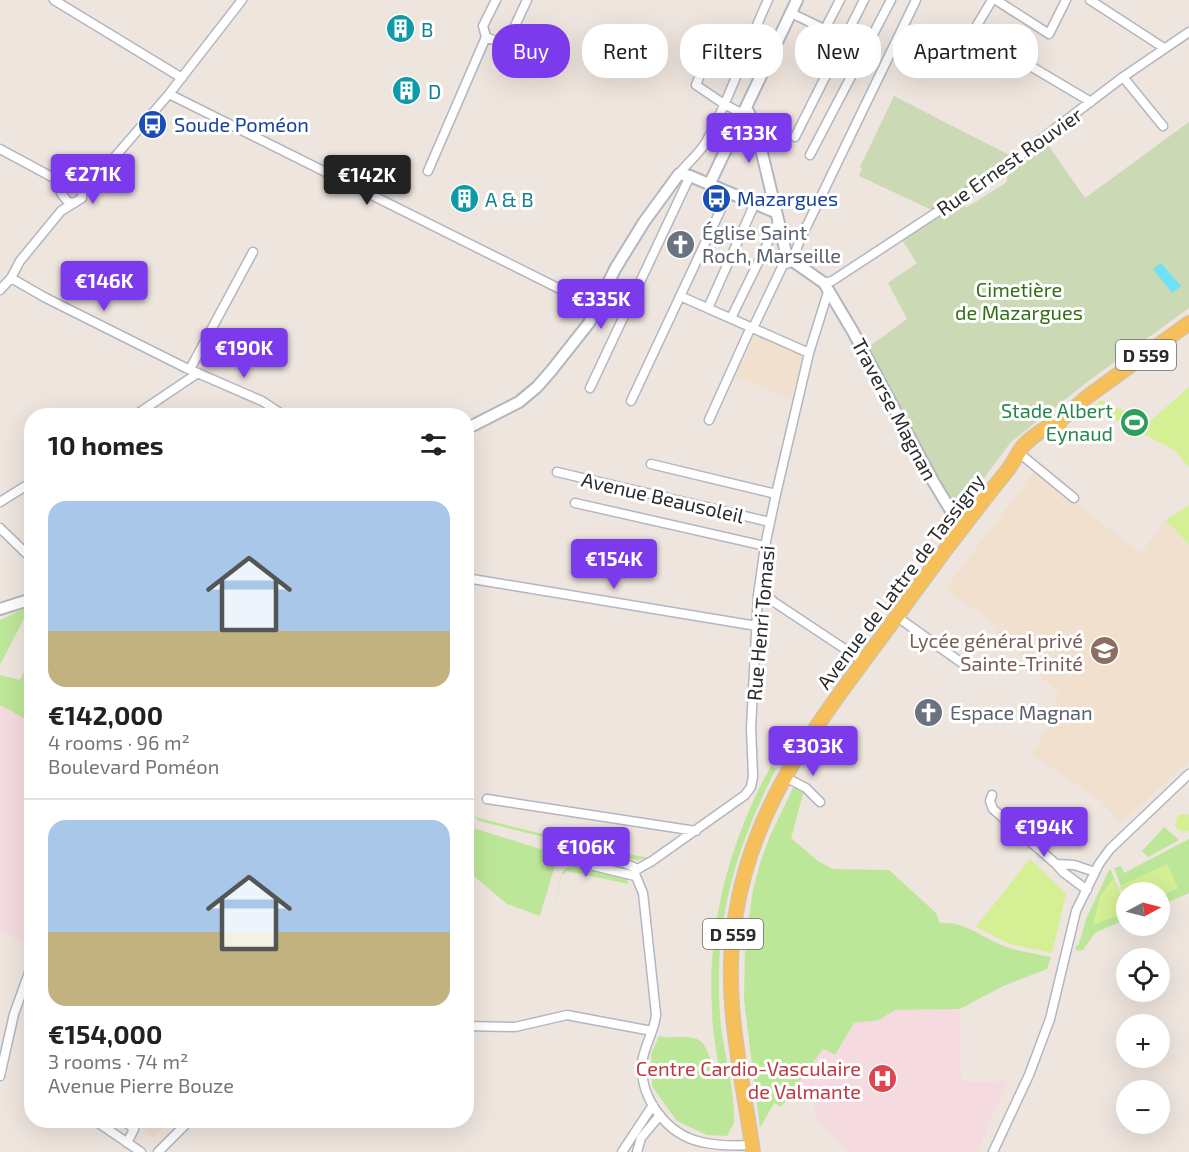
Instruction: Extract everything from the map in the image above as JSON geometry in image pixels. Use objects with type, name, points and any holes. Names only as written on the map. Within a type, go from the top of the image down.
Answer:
[{"type":"main road","name":"Avenue de Lattre de Tassigny","points":[[748,1148],[748,1111],[744,1099],[730,994],[733,934],[742,882],[751,850],[785,777],[863,661],[962,526],[1018,460],[1023,446],[1189,323]]},
{"type":"street","points":[[54,0],[182,78]]},
{"type":"street","points":[[0,290],[11,278],[20,261],[61,211],[82,198],[83,187],[101,173],[170,94],[242,0]]},
{"type":"street","points":[[428,171],[486,37],[483,26],[496,0]]},
{"type":"street","points":[[486,37],[506,45],[527,0]]},
{"type":"street","points":[[590,388],[685,175],[686,164],[705,144],[768,0]]},
{"type":"street","points":[[710,183],[797,0]]},
{"type":"street","points":[[827,24],[840,0]]},
{"type":"street","points":[[795,137],[864,0]]},
{"type":"street","points":[[810,155],[891,0]]},
{"type":"street","points":[[792,262],[799,242],[916,0]]},
{"type":"street","points":[[1066,0],[1049,34],[994,0],[973,32],[1090,102]]},
{"type":"street","points":[[1090,0],[1164,48]]},
{"type":"street","points":[[790,13],[813,24]]},
{"type":"street","name":"Rue Ernest Rouvier","points":[[826,288],[832,281],[998,172],[1123,76],[1189,32]]},
{"type":"street","points":[[1123,76],[1163,126]]},
{"type":"street","points":[[699,78],[696,85],[724,104],[744,111],[755,124],[777,224],[787,257],[814,274],[826,288]]},
{"type":"street","points":[[170,94],[576,297]]},
{"type":"street","points":[[0,149],[65,184]]},
{"type":"street","points":[[685,175],[710,183],[775,212]]},
{"type":"street","points":[[474,425],[519,402],[551,371],[589,323],[615,268],[644,222],[685,175]]},
{"type":"street","points":[[61,211],[63,198],[61,193],[65,184],[75,180],[83,187]]},
{"type":"street","points":[[631,400],[729,192]]},
{"type":"street","points":[[63,198],[74,203]]},
{"type":"street","points":[[708,308],[755,203]]},
{"type":"street","points":[[731,318],[777,224]]},
{"type":"street","points":[[782,243],[791,245],[799,242]]},
{"type":"street","points":[[145,408],[194,371],[253,252]]},
{"type":"street","points":[[709,420],[783,265],[792,262]]},
{"type":"street","points":[[11,278],[44,297],[273,408]]},
{"type":"street","name":"Rue Henri Tomasi","points":[[636,872],[745,795],[751,787],[753,776],[751,728],[759,589],[765,546],[826,288]]},
{"type":"street","name":"Traverse Magnan","points":[[826,288],[852,330],[877,380],[939,490],[962,526]]},
{"type":"street","points":[[680,296],[809,353]]},
{"type":"street","points":[[1018,460],[1074,498]]},
{"type":"street","points":[[651,464],[776,494]]},
{"type":"street","name":"Avenue Beausoleil","points":[[557,472],[770,522]]},
{"type":"street","points":[[0,502],[24,487]]},
{"type":"street","points":[[575,503],[765,546]]},
{"type":"street","points":[[0,528],[24,551]]},
{"type":"street","points":[[474,579],[757,626]]},
{"type":"street","points":[[759,589],[774,602],[863,661]]},
{"type":"street","points":[[0,609],[24,602]]},
{"type":"street","points":[[896,616],[966,666],[973,668]]},
{"type":"street","points":[[993,1152],[1029,1075],[1050,1019],[1076,911],[1095,872],[1110,849],[1189,774]]},
{"type":"street","points":[[785,777],[806,788],[820,802]]},
{"type":"street","points":[[992,795],[990,801],[993,809],[1063,872],[1087,890]]},
{"type":"street","points":[[487,799],[696,831]]},
{"type":"street","points":[[636,872],[565,859],[555,848],[624,863],[636,872],[643,894],[656,1014],[642,1065],[643,1082],[653,1105],[672,1127],[687,1137],[700,1142],[748,1148]]},
{"type":"street","points":[[1056,864],[1074,865],[1095,872]]},
{"type":"street","points":[[0,1076],[14,1014],[24,986]]},
{"type":"street","points":[[474,1026],[515,1027],[567,1015],[652,1032]]},
{"type":"street","points":[[622,1152],[653,1105]]},
{"type":"street","points":[[638,1152],[641,1138],[660,1115]]},
{"type":"street","points":[[105,1128],[141,1152]]},
{"type":"street","points":[[127,1143],[133,1128]]},
{"type":"street","points":[[158,1152],[182,1128]]},
{"type":"shaded area","points":[[756,334],[803,354],[791,399],[736,376]]},
{"type":"shaded area","name":"Lycée général privé Sainte-Trinité","points":[[1034,472],[1141,553],[1166,520],[1189,546],[1189,761],[1121,823],[1101,801],[1031,754],[1062,709],[1054,703],[1060,693],[1038,675],[1042,669],[994,632],[998,625],[945,590]]},
{"type":"shaded area","points":[[0,705],[24,718],[24,943],[0,931]]},
{"type":"shaded area","name":"Centre Cardio-Vasculaire de Valmante","points":[[960,1009],[961,1078],[965,1082],[1008,1081],[977,1152],[848,1152],[817,1119],[814,1108],[817,1099],[798,1084],[823,1049],[835,1055],[854,1023],[879,1020],[895,1010]]},
{"type":"shaded area","points":[[141,1128],[164,1128],[154,1137]]},
{"type":"green space","points":[[894,96],[1013,157],[932,210],[859,176],[862,168],[860,167]]},
{"type":"green space","name":"Cimetière de Mazargues","points":[[1189,122],[1189,308],[1091,379],[1011,442],[961,509],[953,507],[866,349],[907,319],[888,283],[917,263],[902,240],[961,203],[966,207],[969,206],[1004,184],[1007,181],[1007,174],[1048,145],[1085,198]]},
{"type":"green space","points":[[1189,387],[1189,467],[1174,450],[1092,407],[1101,400],[1148,423]]},
{"type":"green space","points":[[1189,505],[1189,545],[1166,520]]},
{"type":"green space","points":[[24,608],[24,619],[0,665],[0,620]]},
{"type":"green space","points":[[24,672],[24,718],[0,705],[0,675],[20,680]]},
{"type":"green space","points":[[771,766],[776,769],[737,863],[723,925],[719,991],[721,1027],[731,1087],[734,1123],[727,1136],[707,1135],[677,1121],[653,1088],[651,1054],[659,1036],[690,1037],[704,1045],[713,1063],[719,1068],[713,1024],[711,977],[718,915],[733,853],[756,794]]},
{"type":"green space","points":[[793,788],[804,790],[791,838],[818,861],[833,869],[889,870],[936,913],[940,923],[959,925],[1001,945],[1051,957],[1047,969],[1003,986],[960,1009],[895,1010],[879,1020],[854,1023],[835,1055],[823,1049],[781,1107],[774,1103],[760,1128],[744,1000],[745,947],[753,890],[760,863],[770,836]]},
{"type":"green space","points":[[1180,814],[1189,815],[1189,831],[1178,830],[1175,825]]},
{"type":"green space","points":[[474,817],[616,852],[650,858],[637,860],[479,821]]},
{"type":"green space","points":[[1164,827],[1179,840],[1148,857],[1142,851]]},
{"type":"green space","points":[[474,828],[547,851],[556,862],[540,916],[507,904],[475,877]]},
{"type":"green space","points":[[1189,839],[1189,893],[1170,902],[1170,882],[1119,882],[1114,868],[1121,866],[1124,873]]},
{"type":"green space","points":[[1030,859],[1066,894],[1052,953],[1010,944],[976,927]]},
{"type":"green space","points":[[1167,864],[1178,888],[1170,892],[1170,882],[1129,882]]},
{"type":"green space","points":[[568,866],[627,879],[628,884],[567,871],[562,875],[550,920],[562,873]]},
{"type":"green space","points":[[1111,870],[1116,883],[1116,924],[1095,933],[1083,950],[1077,951],[1075,947],[1079,944],[1086,919]]},
{"type":"green space","points":[[1114,878],[1116,916],[1093,925],[1100,896]]},
{"type":"water","points":[[1161,263],[1181,286],[1172,293],[1153,269]]},
{"type":"place","name":"B","points":[[400,29]]},
{"type":"place","name":"D","points":[[407,91]]},
{"type":"place","name":"Soude Poméon","points":[[153,124]]},
{"type":"place","name":"Mazargues","points":[[716,198]]},
{"type":"place","name":"A & B","points":[[464,199]]},
{"type":"place","name":"Église Saint Roch, Marseille","points":[[681,244]]},
{"type":"place","name":"Stade Albert Eynaud","points":[[1134,422]]},
{"type":"place","name":"Lycée général privé Sainte-Trinité","points":[[1104,651]]},
{"type":"place","name":"Espace Magnan","points":[[929,712]]},
{"type":"place","name":"Centre Cardio-Vasculaire de Valmante","points":[[882,1079]]}]
